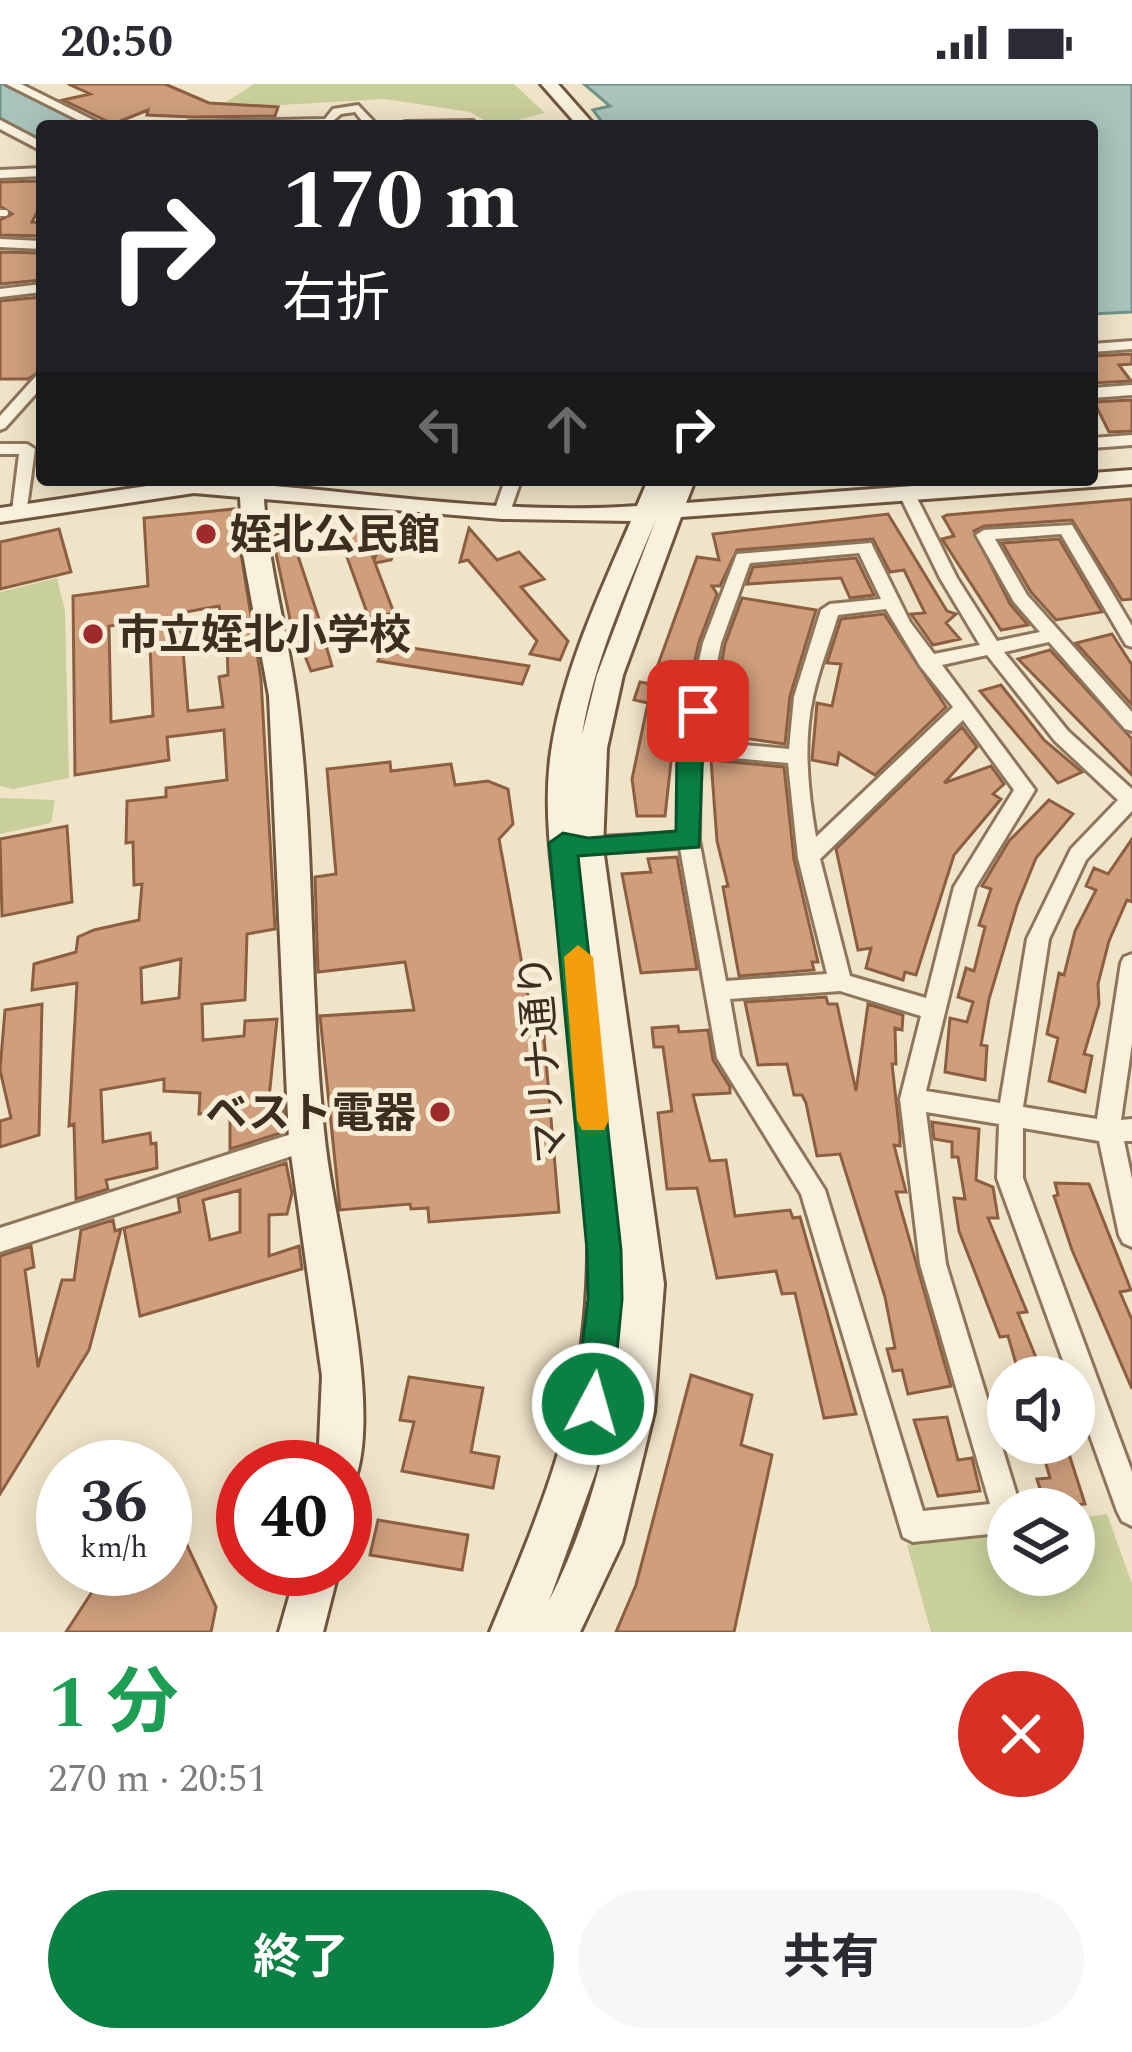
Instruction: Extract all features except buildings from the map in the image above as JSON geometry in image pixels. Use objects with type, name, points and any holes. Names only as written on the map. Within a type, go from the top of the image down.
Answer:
[{"type":"street","points":[[12,84],[87,120]]},
{"type":"street","points":[[536,84],[575,120]]},
{"type":"street","points":[[549,84],[575,120]]},
{"type":"street","points":[[330,120],[338,111],[358,108],[367,120]]},
{"type":"street","points":[[0,124],[36,144]]},
{"type":"street","points":[[0,174],[36,172]]},
{"type":"street","points":[[0,242],[36,245]]},
{"type":"street","points":[[0,311],[6,294],[36,289]]},
{"type":"street","points":[[1098,348],[1132,346]]},
{"type":"street","points":[[0,425],[36,384]]},
{"type":"street","points":[[1098,393],[1132,390]]},
{"type":"street","points":[[1098,442],[1132,440]]},
{"type":"street","points":[[0,448],[27,449],[10,513],[162,488],[206,486]]},
{"type":"street","points":[[1098,479],[1132,477]]},
{"type":"street","points":[[250,486],[256,554],[292,695],[308,1140],[342,1376],[340,1440]]},
{"type":"street","points":[[268,486],[502,512],[1012,486]]},
{"type":"street","points":[[502,512],[511,486]]},
{"type":"street","points":[[907,494],[929,546],[989,649],[1104,779],[1131,798],[1078,855],[1038,939],[1011,1112],[1010,1178],[1132,1511]]},
{"type":"street","name":"マリナ通り","points":[[512,1632],[562,1525],[593,1405],[605,1299],[579,968],[576,846],[610,675],[659,502]]},
{"type":"street","points":[[1132,640],[1066,529],[984,535],[1020,598],[1132,724]]},
{"type":"street","points":[[987,1518],[913,1527],[812,1190],[729,1058],[689,840],[690,747],[712,643],[743,558],[866,547],[927,662],[1025,790],[965,887],[912,1099],[932,1264],[1000,1488]]},
{"type":"street","points":[[840,982],[808,858],[799,723],[830,610],[892,603]]},
{"type":"street","points":[[927,662],[1053,635]]},
{"type":"street","points":[[808,858],[963,709]]},
{"type":"street","points":[[690,747],[800,757]]},
{"type":"street","points":[[576,846],[689,840]]},
{"type":"street","name":"マリナ通り","points":[[557,1632],[602,1543],[634,1412],[645,1284],[576,846]]},
{"type":"street","points":[[1132,963],[1120,1131],[1132,1235]]},
{"type":"street","points":[[718,991],[840,982],[934,1010]]},
{"type":"street","points":[[912,1099],[1120,1131]]},
{"type":"street","points":[[0,1240],[308,1140]]},
{"type":"street","points":[[301,1632],[310,1596]]},
{"type":"green space","points":[[254,84],[514,84],[545,113],[518,120],[484,120],[470,112],[385,99],[244,107],[226,102]]},
{"type":"green space","points":[[57,578],[65,611],[69,778],[13,789],[0,786],[0,592]]},
{"type":"green space","points":[[0,798],[55,800],[51,823],[0,834]]},
{"type":"green space","points":[[1107,1514],[1132,1584],[1132,1632],[931,1632],[907,1545],[987,1532],[987,1596],[1095,1596],[1095,1516]]},
{"type":"water","points":[[0,84],[7,84],[82,120],[36,120],[36,138],[0,119]]},
{"type":"water","points":[[584,84],[1132,84],[1132,312],[1098,314],[1098,120],[600,120],[593,110],[610,106]]},
{"type":"slow traffic","points":[[578,957],[593,1120]]},
{"type":"place","name":"姪北公民館","points":[[206,534]]},
{"type":"place","name":"市立姪北小学校","points":[[93,634]]},
{"type":"place","name":"ベスト電器","points":[[440,1112]]},
{"type":"route","points":[[593,1404],[605,1299],[604,1250],[577,946],[563,843],[588,848],[689,840],[690,745],[698,711]]}]
